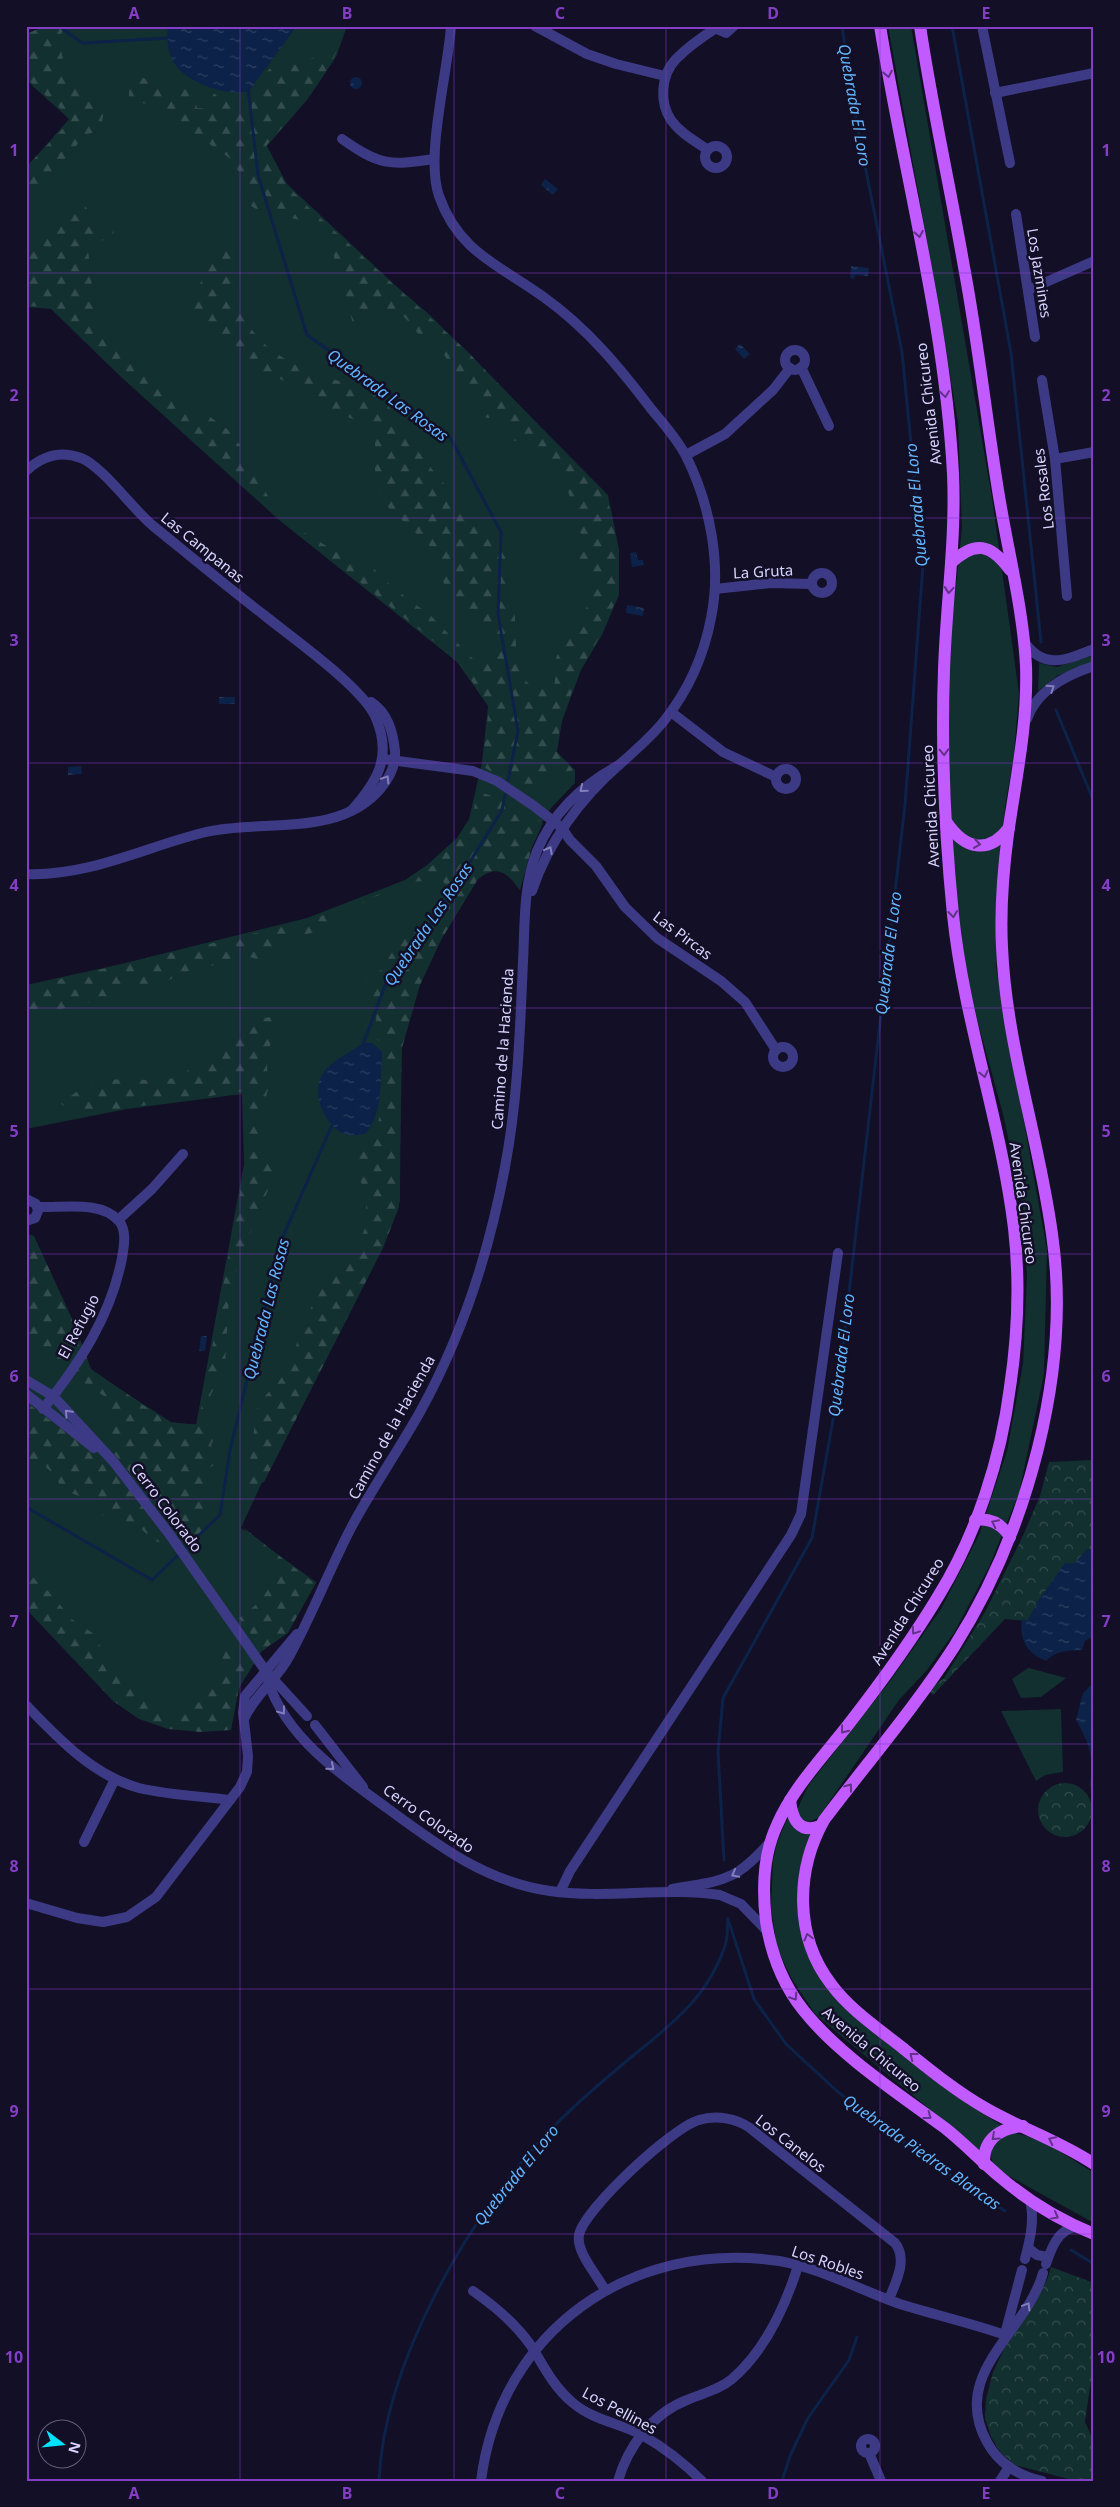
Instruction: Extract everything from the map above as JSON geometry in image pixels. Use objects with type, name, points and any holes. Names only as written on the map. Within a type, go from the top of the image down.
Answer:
[{"type":"main road","name":"Avenida Chicureo","points":[[880,26],[932,304],[944,385],[954,498],[943,707],[948,865],[958,959],[1004,1167],[1013,1222],[1017,1273],[1016,1329],[1006,1412],[995,1463],[975,1520],[938,1598],[890,1670],[790,1800],[780,1818],[770,1842],[764,1877],[768,1932],[784,1980],[811,2020],[834,2043],[952,2134],[984,2164],[1030,2200],[1094,2234]]},
{"type":"main road","name":"Avenida Chicureo","points":[[920,26],[965,268],[997,489],[1013,574],[1026,668],[1024,727],[1009,828],[1003,883],[1002,927],[1006,997],[1053,1235],[1056,1296],[1053,1356],[1045,1415],[1032,1470],[1010,1537],[983,1596],[953,1648],[926,1687],[820,1826],[806,1865],[803,1908],[812,1950],[830,1983],[864,2018],[935,2074],[976,2102],[1056,2142],[1094,2164]]},
{"type":"main road","points":[[951,562],[969,549],[984,548],[999,556],[1013,574]]},
{"type":"main road","points":[[947,822],[961,839],[976,846],[993,843],[1009,828]]},
{"type":"main road","points":[[975,1520],[995,1522],[1004,1528],[1010,1537]]},
{"type":"main road","points":[[790,1800],[792,1816],[798,1825],[809,1829],[820,1826]]},
{"type":"main road","points":[[984,2164],[986,2149],[994,2136],[1008,2128],[1023,2126]]},
{"type":"street","name":"Camino de la Hacienda","points":[[451,26],[434,159],[438,193],[447,217],[463,241],[545,298],[580,326],[619,367],[686,455],[708,514],[713,549],[715,588],[706,640],[693,676],[671,712],[647,741],[619,765],[562,828],[547,855],[526,906]]},
{"type":"street","points":[[535,26],[588,54],[616,64],[665,76]]},
{"type":"street","points":[[708,150],[686,135],[671,120],[662,96],[665,76],[675,60],[716,27],[726,33],[734,26]]},
{"type":"street","points":[[982,26],[1010,163]]},
{"type":"street","points":[[995,93],[1094,73]]},
{"type":"street","points":[[342,138],[370,158],[384,162],[402,164],[434,159]]},
{"type":"street","name":"Los Jazmines","points":[[1016,214],[1035,337]]},
{"type":"street","points":[[1028,290],[1094,261]]},
{"type":"street","points":[[793,350],[803,354],[805,362],[802,367],[797,370],[790,368],[785,362],[785,357],[793,350]]},
{"type":"street","points":[[802,367],[829,426]]},
{"type":"street","points":[[686,455],[725,434],[773,390],[790,368]]},
{"type":"street","name":"Los Rosales","points":[[1042,380],[1055,459],[1067,596]]},
{"type":"street","points":[[1055,459],[1094,452]]},
{"type":"street","name":"Las Campanas","points":[[26,471],[38,459],[59,454],[82,458],[95,468],[144,518],[306,648],[357,693],[374,714],[382,736],[383,759],[377,778],[351,811]]},
{"type":"street","name":"La Gruta","points":[[715,588],[770,583],[812,584]]},
{"type":"street","points":[[1023,640],[1040,657],[1055,661],[1063,661],[1094,649]]},
{"type":"street","points":[[1024,727],[1032,708],[1043,693],[1065,678],[1094,666]]},
{"type":"street","name":"Las Campanas","points":[[357,693],[375,704],[387,719],[393,735],[396,760]]},
{"type":"street","points":[[671,712],[722,752],[776,777]]},
{"type":"street","points":[[383,759],[473,771],[497,781],[553,820]]},
{"type":"street","points":[[26,874],[78,869],[128,857],[163,843],[209,831],[305,823],[351,811],[369,802],[388,779],[396,760]]},
{"type":"street","name":"Camino de la Hacienda","points":[[244,1719],[251,1703],[271,1682],[290,1656],[351,1528],[417,1417],[439,1374],[464,1317],[482,1264],[501,1191],[513,1116],[526,906],[528,883],[533,861],[553,820],[586,786],[619,765]]},
{"type":"street","name":"Las Pircas","points":[[553,820],[596,866],[625,907],[656,938],[721,981],[745,1002],[776,1050]]},
{"type":"street","points":[[38,1207],[94,1207],[105,1211],[118,1220],[152,1189],[183,1154]]},
{"type":"street","points":[[26,1199],[33,1200],[38,1207]]},
{"type":"street","points":[[26,1221],[34,1218],[38,1207]]},
{"type":"street","name":"El Refugio","points":[[43,1409],[92,1339],[104,1317],[118,1281],[124,1240],[123,1229],[118,1220]]},
{"type":"street","points":[[560,1892],[570,1871],[790,1535],[801,1514],[838,1253]]},
{"type":"street","name":"Cerro Colorado","points":[[26,1380],[53,1396],[113,1461],[170,1536],[265,1670],[271,1682],[278,1706],[329,1766],[440,1848],[493,1876],[539,1889],[560,1892],[726,1896],[741,1904],[768,1932]]},
{"type":"street","name":"Cerro Colorado","points":[[26,1394],[43,1409],[113,1461]]},
{"type":"street","name":"Camino de la Hacienda","points":[[26,1903],[77,1918],[103,1922],[127,1917],[156,1897],[240,1787],[247,1772],[248,1756],[243,1706],[245,1696],[265,1670],[302,1629]]},
{"type":"street","name":"Cerro Colorado","points":[[271,1682],[306,1716]]},
{"type":"street","points":[[26,1705],[65,1745],[91,1766],[115,1779],[145,1789],[230,1800]]},
{"type":"street","name":"Cerro Colorado","points":[[315,1725],[368,1794]]},
{"type":"street","points":[[311,1746],[322,1734]]},
{"type":"street","points":[[84,1842],[115,1779]]},
{"type":"street","name":"Cerro Colorado","points":[[649,1893],[729,1878],[747,1867],[770,1842]]},
{"type":"street","name":"Los Canelos","points":[[605,2290],[580,2246],[579,2235],[585,2221],[625,2178],[675,2134],[698,2120],[721,2118],[735,2121],[750,2128],[896,2243],[900,2251],[901,2261],[889,2299]]},
{"type":"street","points":[[1025,2259],[1033,2210],[1030,2200]]},
{"type":"street","points":[[1042,2481],[1023,2475],[1008,2467],[994,2452],[984,2436],[978,2404],[980,2380],[1005,2335],[1025,2310],[1061,2234],[1070,2227],[1076,2226]]},
{"type":"street","points":[[1028,2248],[1046,2265]]},
{"type":"street","name":"Los Robles","points":[[481,2481],[486,2449],[499,2412],[515,2379],[534,2351],[563,2321],[605,2290],[648,2271],[693,2260],[741,2258],[798,2266],[889,2299],[1005,2335]]},
{"type":"street","points":[[618,2481],[626,2458],[641,2434],[673,2407],[717,2389],[742,2369],[772,2330],[786,2301],[798,2266]]},
{"type":"street","points":[[1005,2335],[1022,2270]]},
{"type":"street","name":"Los Pellines","points":[[473,2291],[508,2319],[534,2351],[549,2376],[574,2404],[596,2418],[641,2434],[702,2481]]},
{"type":"street","points":[[869,2453],[881,2481]]},
{"type":"street","points":[[1000,2481],[1008,2467]]},
{"type":"green space","points":[[45,26],[63,26],[62,52],[64,63],[69,73],[75,83],[84,91],[106,102],[100,131],[87,134],[71,151],[51,178],[26,191],[26,167],[72,119],[26,78],[26,34]]},
{"type":"green space","points":[[48,26],[347,26],[336,57],[307,100],[267,146],[287,184],[431,316],[608,495],[619,549],[619,595],[602,635],[581,670],[562,721],[557,752],[575,770],[575,783],[551,808],[530,842],[518,883],[519,889],[506,873],[501,871],[491,871],[477,878],[442,937],[414,998],[401,1044],[400,1201],[382,1248],[263,1480],[241,1528],[316,1582],[288,1633],[262,1651],[239,1688],[230,1729],[198,1732],[92,1676],[26,1608],[26,1236],[89,1369],[171,1422],[196,1425],[244,1164],[242,1094],[127,1109],[26,1129],[26,985],[121,964],[307,918],[405,880],[427,865],[457,838],[469,819],[482,762],[488,706],[457,662],[279,520],[120,376],[51,309],[26,307],[26,168],[69,119],[26,80],[26,37]]},
{"type":"green space","points":[[888,26],[911,26],[992,498],[1019,693],[1014,754],[1005,807],[996,967],[1047,1250],[1044,1374],[1019,1493],[989,1567],[954,1633],[927,1670],[899,1700],[819,1817],[810,1822],[802,1820],[797,1810],[808,1786],[890,1681],[941,1609],[979,1535],[1007,1451],[1023,1364],[1027,1276],[1023,1207],[1003,1114],[967,983],[955,884],[949,771],[949,653],[962,528],[958,423]]},
{"type":"green space","points":[[340,43],[334,58],[317,85],[266,146],[285,183],[306,205],[467,351],[607,496],[618,549],[619,593],[601,634],[581,669],[561,720],[556,751],[573,770],[564,773],[552,771],[536,776],[529,793],[482,766],[489,706],[458,661],[270,510],[100,356],[52,307],[26,306],[26,260],[49,226],[81,201],[97,221],[114,228],[113,237],[110,241],[99,240],[87,247],[91,269],[92,298],[98,321],[112,340],[152,373],[162,385],[171,401],[181,407],[210,417],[227,429],[240,445],[247,463],[277,510],[291,524],[341,555],[367,562],[391,586],[431,616],[478,664],[491,659],[495,653],[494,643],[477,626],[466,609],[451,600],[445,588],[436,552],[387,506],[375,483],[375,439],[369,429],[362,423],[316,404],[287,382],[235,360],[212,334],[196,324],[192,308],[195,293],[215,257],[221,250],[226,246],[237,250],[233,279],[237,299],[244,317],[253,332],[280,356],[296,365],[314,373],[366,389],[384,400],[401,429],[442,481],[474,518],[502,546],[506,556],[506,585],[514,608],[516,647],[522,674],[528,683],[539,688],[553,688],[556,658],[585,611],[592,591],[590,580],[577,564],[585,541],[578,525],[567,487],[560,473],[525,440],[512,441],[506,436],[509,418],[500,414],[489,418],[482,417],[477,396],[462,382],[431,335],[419,335],[404,317],[393,311],[370,313],[362,324],[353,324],[330,245],[316,231],[300,220],[259,211],[248,204],[244,193],[242,176],[228,157],[155,106],[129,100],[129,89],[132,82],[142,78],[173,88],[190,91],[195,94],[197,108],[211,108],[213,94],[236,99],[245,98],[272,67],[299,64]]},
{"type":"green space","points":[[1094,655],[1094,661],[1057,676],[1038,691],[1039,663],[1057,667]]},
{"type":"green space","points":[[477,790],[524,810],[543,823],[532,847],[520,890],[511,879],[501,872],[491,872],[478,879],[441,940],[420,985],[402,1048],[399,1207],[383,1248],[264,1482],[250,1486],[243,1483],[251,1455],[259,1402],[278,1383],[290,1364],[305,1319],[320,1291],[348,1250],[359,1243],[365,1228],[367,1214],[365,1195],[359,1176],[355,1151],[360,1141],[368,1136],[378,1123],[381,1109],[385,1048],[375,1037],[374,998],[365,978],[380,971],[399,942],[425,924],[437,911],[448,888],[442,880],[408,882],[436,863],[472,822]]},
{"type":"green space","points":[[383,893],[351,909],[338,926],[292,938],[278,952],[261,960],[246,956],[233,962],[193,969],[158,985],[128,989],[108,1001],[90,1002],[57,1010],[37,1010],[26,1017],[26,987],[307,921]]},
{"type":"green space","points":[[282,1014],[269,1048],[267,1068],[269,1085],[259,1125],[257,1146],[265,1160],[272,1163],[276,1171],[240,1257],[229,1297],[225,1365],[199,1420],[246,1160],[244,1091],[77,1115],[61,1104],[89,1085],[101,1081],[153,1080],[175,1077],[191,1069],[217,1049],[232,1036],[241,1024]]},
{"type":"green space","points":[[26,1233],[34,1236],[74,1323],[91,1369],[169,1423],[208,1425],[213,1429],[214,1438],[211,1445],[219,1453],[214,1465],[205,1471],[207,1481],[208,1537],[203,1542],[187,1545],[109,1448],[107,1398],[56,1364],[41,1346],[33,1347],[26,1352],[26,1327],[34,1324],[26,1317]]},
{"type":"green space","points":[[26,1402],[93,1453],[123,1481],[174,1545],[154,1541],[137,1525],[106,1518],[86,1498],[61,1490],[57,1478],[43,1465],[26,1458]]},
{"type":"green space","points":[[1094,1460],[1094,1551],[1088,1549],[1038,1601],[1028,1621],[1005,1619],[933,1695],[928,1690],[944,1678],[985,1612],[1021,1540],[1040,1496],[1049,1462]]},
{"type":"green space","points":[[244,1528],[316,1583],[288,1632],[263,1650],[239,1618],[261,1599],[267,1591],[273,1574],[271,1564],[266,1555]]},
{"type":"green space","points":[[26,1571],[49,1592],[73,1620],[94,1634],[102,1650],[121,1667],[130,1682],[144,1696],[172,1711],[186,1709],[201,1701],[216,1681],[223,1659],[219,1650],[224,1634],[247,1671],[239,1688],[231,1730],[201,1732],[168,1729],[139,1719],[113,1701],[26,1609]]},
{"type":"green space","points":[[1028,1668],[1066,1678],[1041,1697],[1021,1698],[1012,1679]]},
{"type":"green space","points":[[1061,1709],[1063,1772],[1045,1775],[1036,1781],[1001,1711]]},
{"type":"green space","points":[[1060,1783],[1070,1783],[1080,1787],[1088,1795],[1092,1810],[1088,1825],[1080,1833],[1070,1837],[1060,1837],[1050,1833],[1042,1825],[1038,1815],[1038,1805],[1042,1795],[1050,1787]]},
{"type":"green space","points":[[788,1817],[810,1835],[798,1883],[817,1973],[968,2104],[1001,2125],[987,2135],[980,2151],[815,2014],[792,1979],[777,1948],[771,1907],[773,1861],[777,1843]]},
{"type":"green space","points":[[1010,2133],[1031,2137],[1042,2142],[1094,2173],[1094,2223],[998,2170],[993,2165],[992,2148],[997,2141]]},
{"type":"green space","points":[[1051,2267],[1094,2283],[1094,2360],[1085,2422],[1094,2442],[1094,2481],[1076,2481],[1015,2465],[1001,2453],[991,2437],[985,2418],[986,2399],[993,2372],[1006,2345],[1026,2317],[1047,2280]]},
{"type":"water","points":[[168,26],[297,26],[249,91],[231,92],[221,91],[201,84],[191,79],[177,67],[170,53],[167,36]]},
{"type":"water","points":[[354,77],[358,77],[362,83],[358,89],[354,89],[350,85],[350,81]]},
{"type":"water","points":[[545,179],[558,189],[553,195],[541,185]]},
{"type":"water","points":[[851,266],[869,268],[868,276],[855,275],[854,279],[850,278]]},
{"type":"water","points":[[740,344],[750,354],[744,359],[735,349]]},
{"type":"water","points":[[636,552],[638,560],[643,560],[644,565],[632,567],[630,553]]},
{"type":"water","points":[[627,605],[644,608],[643,616],[626,613]]},
{"type":"water","points":[[219,697],[235,697],[235,704],[219,704]]},
{"type":"water","points":[[81,766],[82,774],[68,775],[68,767]]},
{"type":"water","points":[[363,1043],[372,1043],[382,1052],[380,1095],[375,1116],[365,1134],[348,1135],[335,1128],[324,1115],[318,1089],[323,1073],[331,1065]]},
{"type":"water","points":[[201,1336],[207,1336],[205,1351],[199,1351]]},
{"type":"water","points":[[1088,1549],[1094,1551],[1094,1636],[1085,1641],[1082,1650],[1058,1653],[1046,1661],[1029,1650],[1026,1645],[1021,1627],[1022,1619],[1028,1621],[1038,1601],[1065,1563],[1073,1564]]},
{"type":"water","points":[[1091,1685],[1094,1685],[1094,1790],[1090,1785],[1092,1766],[1090,1751],[1076,1720],[1083,1693]]},
{"type":"waterway","points":[[59,26],[82,43],[168,38]]},
{"type":"waterway","name":"Quebrada El Loro","points":[[724,1860],[718,1752],[723,1698],[812,1538],[837,1397],[905,805],[923,565],[902,352],[857,125],[842,26]]},
{"type":"waterway","points":[[952,26],[1011,353],[1041,642]]},
{"type":"waterway","name":"Quebrada Las Rosas","points":[[248,88],[258,175],[307,335],[450,437],[501,532],[498,614],[518,731],[508,780]]},
{"type":"waterway","points":[[1056,710],[1094,802]]},
{"type":"waterway","name":"Quebrada Las Rosas","points":[[362,1047],[386,983],[431,925],[502,810],[505,795]]},
{"type":"waterway","name":"Quebrada Las Rosas","points":[[26,1507],[152,1580],[220,1515],[230,1450],[281,1241],[333,1123]]},
{"type":"waterway","name":"Quebrada El Loro","points":[[379,2481],[385,2435],[397,2387],[415,2339],[437,2291],[463,2245],[492,2201],[522,2161],[553,2127],[596,2087],[669,2026],[696,1998],[717,1966],[725,1946],[728,1919]]},
{"type":"waterway","name":"Quebrada Piedras Blancas","points":[[729,1922],[754,1999],[786,2044],[838,2092],[930,2162],[1005,2211]]},
{"type":"waterway","name":"Quebrada Piedras Blancas","points":[[1071,2250],[1094,2264]]},
{"type":"waterway","points":[[782,2481],[790,2456],[808,2418],[849,2360],[857,2337]]}]
